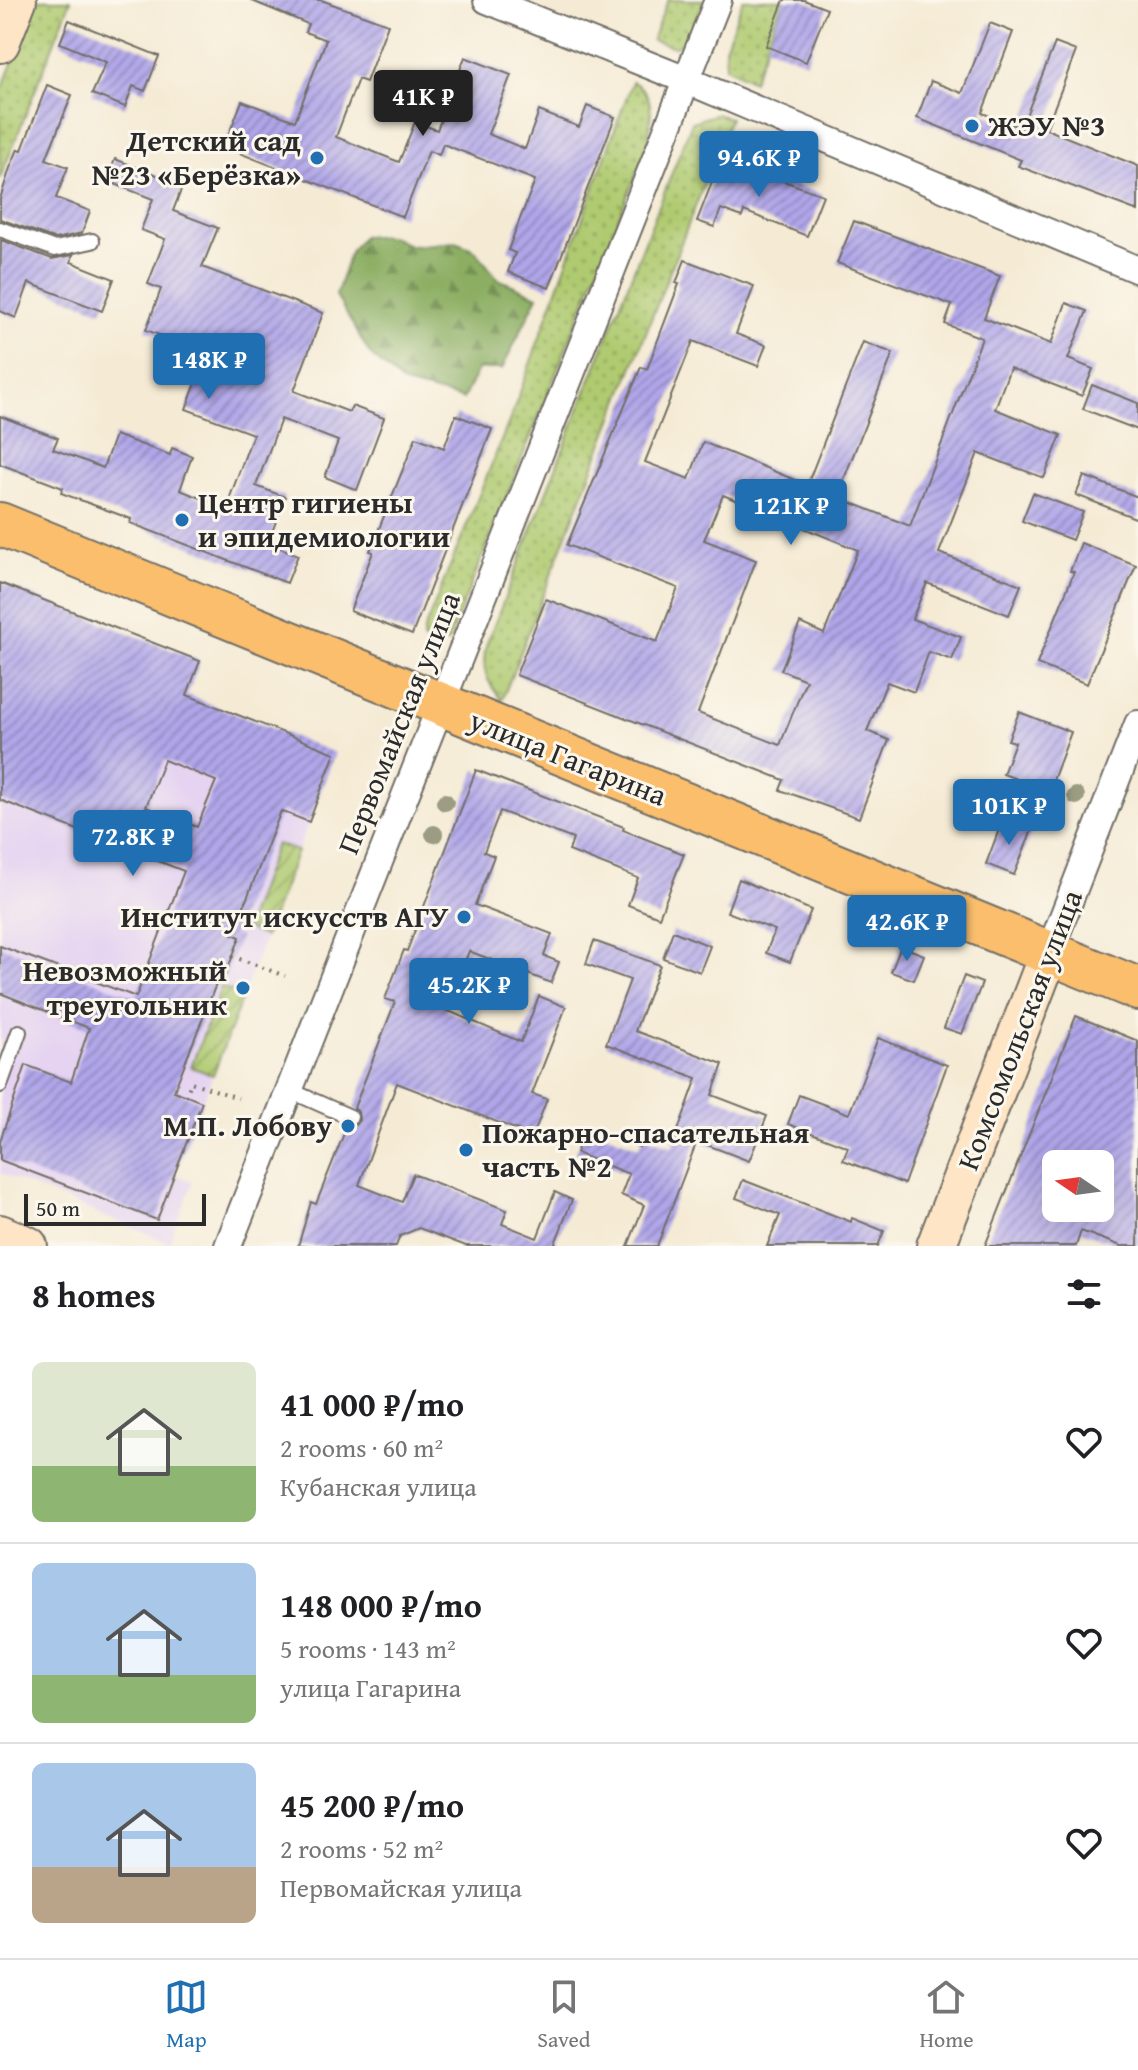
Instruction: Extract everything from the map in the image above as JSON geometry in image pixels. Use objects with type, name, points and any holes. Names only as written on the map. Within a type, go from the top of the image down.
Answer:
[{"type":"main road","name":"улица Гагарина","points":[[0,524],[1138,989]]},
{"type":"street","points":[[0,43],[17,0]]},
{"type":"street","points":[[487,0],[1138,270]]},
{"type":"street","name":"Первомайская улица","points":[[228,1246],[718,0]]},
{"type":"street","name":"Комсомольская улица","points":[[936,1246],[1138,724]]},
{"type":"street","points":[[0,1234],[28,1246]]},
{"type":"lane","points":[[0,229],[55,249],[92,241]]},
{"type":"lane","points":[[0,1085],[19,1032]]},
{"type":"lane","points":[[289,1090],[350,1117]]},
{"type":"path","points":[[232,956],[285,976]]},
{"type":"path","points":[[186,1096],[191,1082],[238,1098]]},
{"type":"shaded area","points":[[0,583],[200,661],[187,695],[335,753],[175,1174],[193,1182],[169,1243],[0,1173]]},
{"type":"green space","points":[[37,0],[71,0],[0,179],[0,94]]},
{"type":"green space","points":[[668,0],[704,0],[689,38],[675,47],[652,40]]},
{"type":"green space","points":[[743,0],[784,0],[753,81],[726,67],[725,48]]},
{"type":"green space","points":[[632,82],[646,94],[651,110],[647,147],[448,642],[435,645],[423,639],[424,630],[511,417]]},
{"type":"green space","points":[[716,114],[730,118],[502,700],[486,674],[484,660],[487,643],[692,122]]},
{"type":"green space","points":[[363,236],[390,236],[411,246],[456,242],[475,250],[498,279],[538,296],[502,369],[478,369],[463,399],[404,384],[370,354],[336,296],[350,252]]},
{"type":"green space","points":[[276,844],[297,851],[265,937],[245,928]]},
{"type":"green space","points":[[221,987],[243,995],[213,1075],[191,1067]]},
{"type":"building","points":[[250,0],[321,0],[388,24],[366,82],[358,79],[336,137],[399,162],[415,122],[437,130],[465,57],[511,75],[488,134],[525,149],[539,111],[579,127],[587,106],[615,117],[549,288],[508,272],[515,253],[508,250],[535,180],[443,144],[439,155],[429,151],[403,217],[224,147],[242,101],[295,121],[326,40],[305,32],[308,24]]},
{"type":"building","points":[[784,0],[804,0],[827,9],[806,62],[766,46]]},
{"type":"building","points":[[69,20],[159,56],[145,91],[133,86],[125,107],[92,94],[106,62],[60,43]]},
{"type":"building","points":[[990,23],[1013,32],[982,113],[1021,128],[1055,43],[1076,51],[1046,129],[1138,166],[1138,211],[1018,166],[1021,160],[917,118],[931,81],[962,93]]},
{"type":"building","points":[[47,85],[72,95],[46,159],[68,167],[56,198],[90,211],[82,233],[56,239],[0,219],[0,199],[10,168],[18,149],[22,150]]},
{"type":"building","points":[[115,159],[183,185],[173,211],[218,228],[202,267],[323,313],[294,391],[349,412],[352,406],[384,418],[357,490],[325,477],[338,441],[281,419],[256,486],[285,497],[268,543],[298,555],[287,583],[130,523],[131,519],[61,493],[63,488],[0,464],[0,416],[58,438],[53,449],[103,468],[115,435],[170,455],[172,448],[192,456],[180,490],[226,508],[253,434],[186,409],[205,360],[200,358],[202,351],[146,330],[161,289],[148,284],[165,239],[141,230],[153,199],[107,181]]},
{"type":"building","points":[[721,159],[823,195],[807,236],[744,211],[742,217],[721,209],[714,227],[697,221]]},
{"type":"building","points":[[854,221],[1000,276],[984,318],[1051,344],[1066,303],[1087,311],[1068,359],[1093,369],[1082,396],[1010,368],[995,409],[1061,435],[1044,478],[978,453],[939,553],[1021,585],[1009,615],[927,583],[912,619],[961,637],[952,660],[929,652],[914,692],[887,682],[867,731],[889,740],[859,818],[780,790],[784,780],[516,675],[546,599],[657,642],[678,588],[567,545],[641,367],[647,369],[685,260],[754,286],[736,334],[766,345],[758,366],[693,341],[645,462],[689,479],[703,442],[807,485],[863,342],[893,353],[837,497],[910,526],[982,338],[945,324],[952,305],[837,263]],"holes":[[[723,495],[858,550],[824,634],[800,623],[781,670],[806,680],[780,745],[698,713],[756,560],[704,540]]]},
{"type":"building","points":[[1,240],[52,259],[73,255],[71,262],[114,279],[102,311],[29,283],[16,318],[0,311]]},
{"type":"building","points":[[1092,385],[1138,403],[1138,430],[1083,409]]},
{"type":"building","points":[[456,415],[492,429],[412,635],[350,611],[373,552],[370,551],[416,437],[444,448]]},
{"type":"building","points":[[1084,476],[1138,497],[1138,519],[1076,495]]},
{"type":"building","points":[[1033,493],[1083,512],[1072,540],[1022,521]]},
{"type":"building","points":[[1081,543],[1136,565],[1087,684],[1037,664],[1074,572],[1070,571]]},
{"type":"building","points":[[0,583],[200,661],[187,695],[335,753],[309,822],[281,811],[233,934],[240,937],[225,976],[220,974],[174,1091],[202,1102],[157,1220],[0,1160],[0,1141],[26,1065],[71,1082],[89,1028],[0,993],[0,946],[136,997],[184,871],[0,800]],"holes":[[[164,760],[216,781],[197,827],[146,807]]]},
{"type":"building","points":[[1019,712],[1071,732],[1049,791],[1003,774],[1015,742],[1008,740]]},
{"type":"building","points":[[476,770],[624,827],[623,830],[684,854],[659,917],[628,905],[638,878],[569,851],[573,839],[500,811],[484,852],[494,856],[475,905],[552,934],[544,956],[559,962],[551,983],[469,951],[446,1010],[521,1042],[539,996],[566,1007],[532,1094],[547,1099],[533,1136],[397,1083],[359,1185],[402,1202],[413,1174],[507,1210],[502,1224],[537,1238],[555,1192],[572,1200],[554,1246],[466,1246],[419,1228],[400,1236],[396,1246],[298,1246],[311,1202],[316,1204],[347,1126],[355,1125],[359,1120],[354,1108],[395,1002],[385,999],[404,950],[407,951]]},
{"type":"building","points":[[1003,819],[1032,830],[1014,875],[986,864]]},
{"type":"building","points":[[739,879],[811,910],[790,962],[766,953],[775,930],[727,912]]},
{"type":"building","points":[[673,931],[710,946],[700,972],[663,958]]},
{"type":"building","points":[[594,941],[660,965],[635,1031],[723,1064],[712,1095],[767,1116],[749,1161],[697,1141],[657,1246],[628,1246],[644,1205],[621,1195],[629,1174],[576,1153],[586,1126],[639,1147],[644,1136],[672,1147],[697,1078],[606,1044],[630,980],[586,964]]},
{"type":"building","points":[[901,946],[924,955],[914,980],[891,972]]},
{"type":"building","points":[[964,976],[982,983],[962,1034],[944,1028]]},
{"type":"building","points":[[1076,1016],[1138,1041],[1138,1246],[1121,1246],[1081,1231],[1076,1246],[985,1246]]},
{"type":"building","points":[[878,1038],[947,1065],[904,1184],[843,1160],[848,1147],[788,1124],[799,1095],[849,1114]]},
{"type":"building","points":[[743,1180],[851,1222],[852,1218],[884,1231],[878,1246],[767,1246],[780,1215],[736,1198]]},
{"type":"place","name":"ЖЭУ №3","points":[[972,126]]},
{"type":"place","name":"Детский сад №23 «Берёзка»","points":[[317,158]]},
{"type":"place","name":"Центр гигиены и эпидемиологии","points":[[182,520]]},
{"type":"place","name":"Институт искусств АГУ","points":[[464,917]]},
{"type":"place","name":"Невозможный треугольник","points":[[243,988]]},
{"type":"place","name":"М.П. Лобову","points":[[348,1126]]},
{"type":"place","name":"Пожарно-спасательная часть №2","points":[[466,1150]]}]
